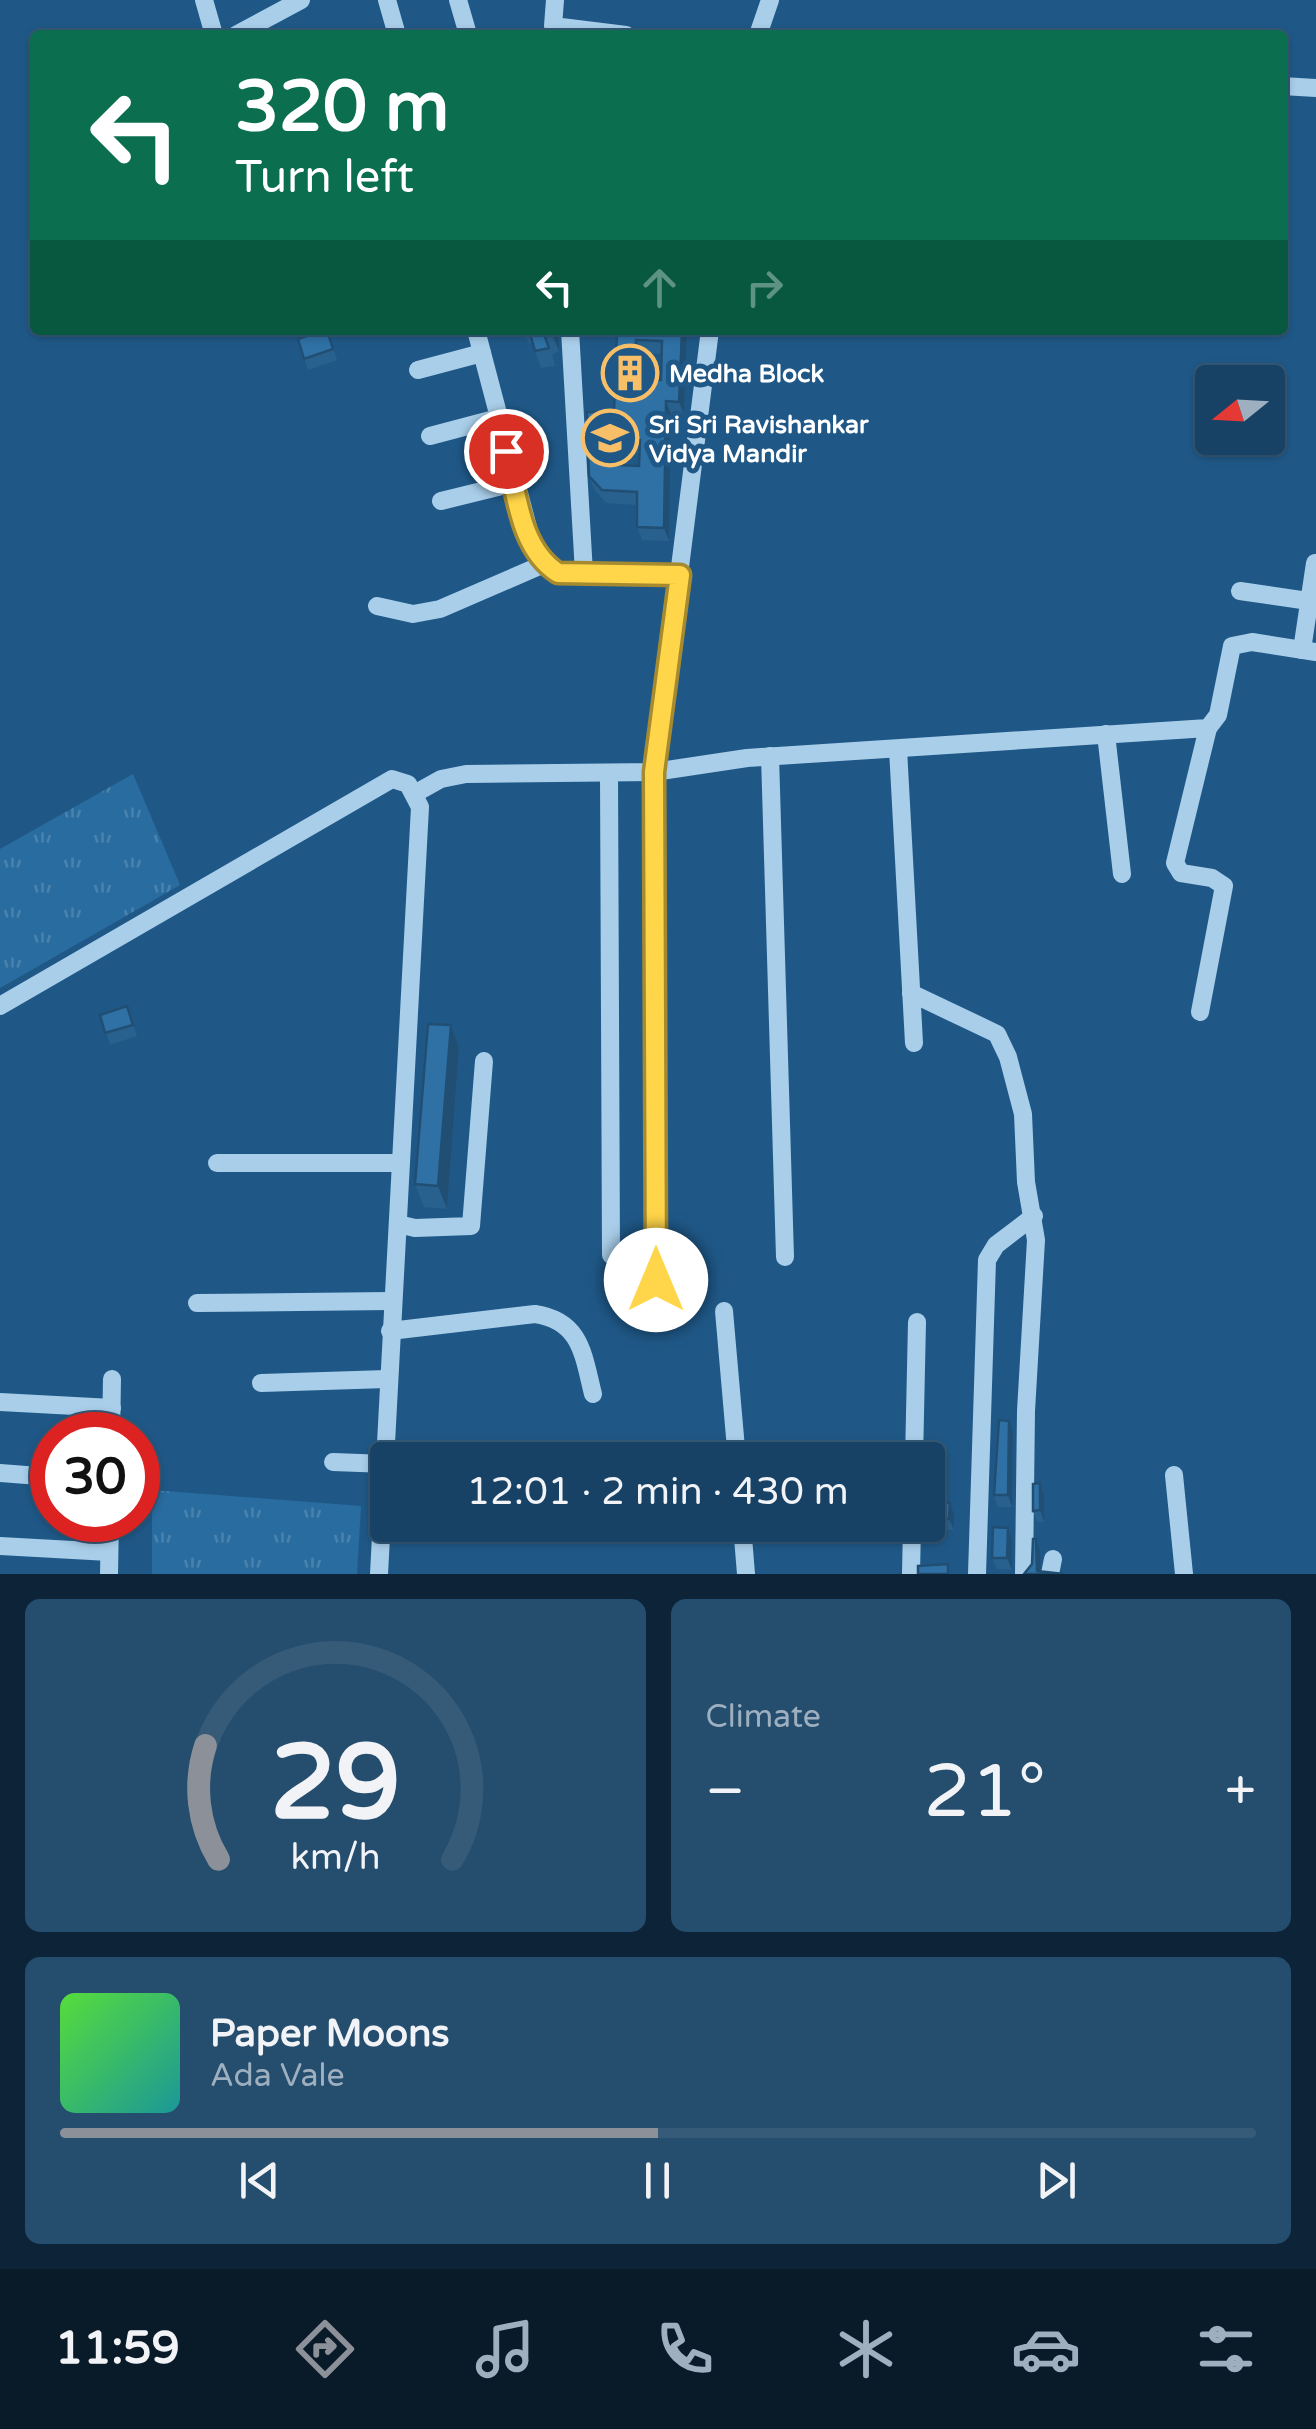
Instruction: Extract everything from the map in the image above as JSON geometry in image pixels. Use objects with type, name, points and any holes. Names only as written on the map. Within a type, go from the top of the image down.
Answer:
[{"type":"street","points":[[204,0],[213,30]]},
{"type":"street","points":[[245,30],[302,0]]},
{"type":"street","points":[[387,0],[395,30]]},
{"type":"street","points":[[458,0],[467,30]]},
{"type":"street","points":[[555,0],[553,26],[585,30]]},
{"type":"street","points":[[760,30],[770,0]]},
{"type":"street","points":[[1288,86],[1316,88]]},
{"type":"street","points":[[477,335],[527,535],[544,564],[558,573],[680,575]]},
{"type":"street","points":[[570,335],[584,572]]},
{"type":"street","points":[[656,1280],[654,772],[709,335]]},
{"type":"street","points":[[418,370],[482,353]]},
{"type":"street","points":[[430,436],[498,418]]},
{"type":"street","points":[[441,501],[514,484]]},
{"type":"street","points":[[1200,1012],[1224,886],[1212,878],[1181,873],[1175,863],[1208,728],[1218,715],[1232,646],[1252,642],[1309,651],[1315,563]]},
{"type":"street","points":[[377,606],[413,614],[440,608],[544,564]]},
{"type":"street","points":[[1240,590],[1313,602]]},
{"type":"street","points":[[414,794],[441,780],[466,774],[654,772],[770,756],[1208,728]]},
{"type":"street","points":[[1106,734],[1122,874]]},
{"type":"street","points":[[898,748],[914,1043]]},
{"type":"street","points":[[770,756],[786,1258]]},
{"type":"street","points":[[609,774],[610,1255]]},
{"type":"street","points":[[0,1006],[392,779],[408,784],[420,807],[398,1163],[398,1224],[390,1301],[386,1442]]},
{"type":"street","points":[[911,993],[997,1034],[1008,1058],[1023,1114],[1026,1182],[1034,1216],[1024,1574]]},
{"type":"street","points":[[398,1224],[415,1228],[471,1226],[484,1061]]},
{"type":"street","points":[[217,1164],[398,1163]]},
{"type":"street","points":[[977,1574],[986,1260],[996,1245],[1034,1216]]},
{"type":"street","points":[[198,1302],[390,1301]]},
{"type":"street","points":[[724,1311],[735,1442]]},
{"type":"street","points":[[390,1332],[535,1314],[556,1317],[578,1337],[592,1394]]},
{"type":"street","points":[[915,1442],[918,1322]]},
{"type":"street","points":[[112,1379],[112,1412]]},
{"type":"street","points":[[261,1383],[387,1379]]},
{"type":"street","points":[[0,1402],[112,1408]]},
{"type":"street","points":[[333,1462],[370,1463]]},
{"type":"street","points":[[0,1473],[30,1475]]},
{"type":"street","points":[[1174,1475],[1184,1574]]},
{"type":"street","points":[[109,1542],[109,1574]]},
{"type":"street","points":[[379,1574],[381,1542]]},
{"type":"street","points":[[743,1542],[746,1574]]},
{"type":"street","points":[[911,1574],[912,1542]]},
{"type":"street","points":[[0,1546],[109,1552]]},
{"type":"green space","points":[[133,774],[180,885],[0,988],[0,849]]},
{"type":"green space","points":[[160,1491],[361,1506],[357,1574],[152,1574],[152,1542],[160,1542]]},
{"type":"building","points":[[329,335],[333,349],[304,359],[298,339]]},
{"type":"building","points":[[530,335],[550,335],[545,337],[549,348],[535,351]]},
{"type":"building","points":[[617,335],[682,335],[679,402],[666,401],[664,528],[637,527],[637,492],[602,490],[589,476],[587,412],[614,412]],"holes":[[[636,340],[662,341],[661,380],[634,379]],[[611,440],[640,440],[639,466],[618,465],[610,455]]]},
{"type":"building","points":[[127,1006],[133,1025],[105,1033],[100,1015]]},
{"type":"building","points":[[428,1024],[451,1025],[438,1186],[415,1184]]},
{"type":"building","points":[[999,1420],[1009,1421],[1008,1495],[994,1495]]},
{"type":"building","points":[[1040,1483],[1040,1510],[1033,1511],[1033,1484]]},
{"type":"building","points":[[945,1503],[950,1503],[949,1519],[945,1519]]},
{"type":"building","points":[[993,1527],[1008,1528],[1007,1558],[992,1558]]},
{"type":"building","points":[[1033,1539],[1037,1571],[1064,1574],[1024,1574],[1032,1564]]},
{"type":"building","points":[[948,1564],[948,1574],[918,1574],[918,1566]]},
{"type":"place","name":"Medha Block","points":[[630,373]]},
{"type":"place","name":"Sri Sri Ravishankar Vidya Mandir","points":[[610,438]]},
{"type":"route","points":[[506,451],[527,535],[544,564],[558,573],[680,575],[654,772],[656,1280]]}]
